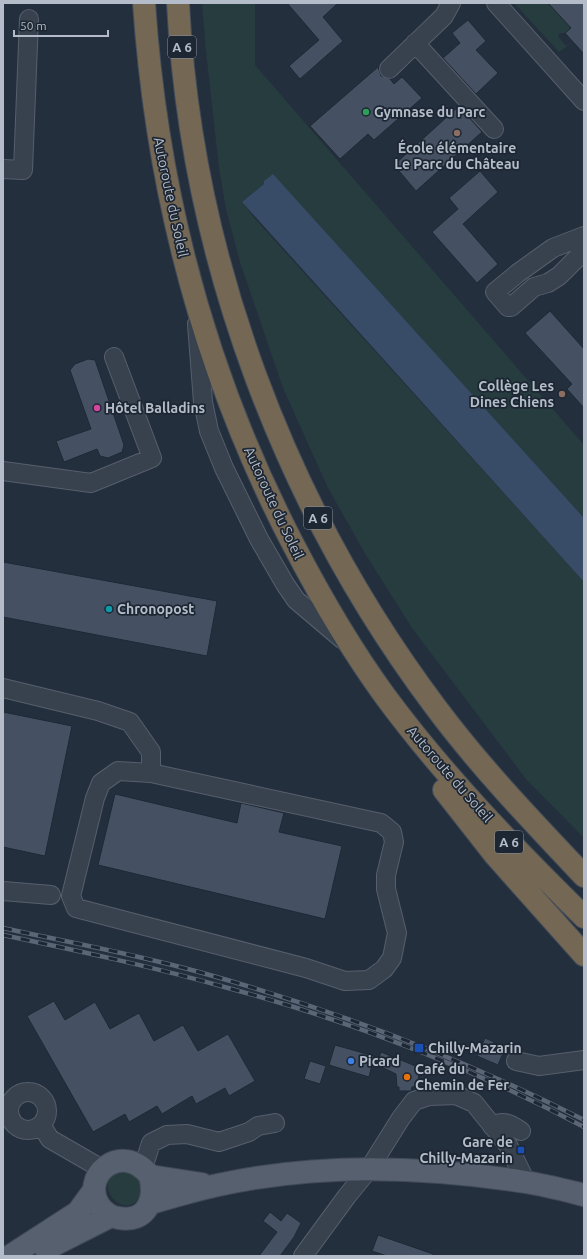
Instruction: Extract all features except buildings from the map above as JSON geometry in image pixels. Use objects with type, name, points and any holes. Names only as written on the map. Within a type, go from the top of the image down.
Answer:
[{"type":"highway","name":"Autoroute du Soleil","points":[[144,3],[148,68],[156,129],[178,238],[196,304],[234,414],[267,493],[302,563],[352,647],[384,694],[437,763],[507,840],[584,917]]},
{"type":"highway","name":"A 6","points":[[178,3],[183,60],[195,145],[216,247],[229,295],[268,409],[298,477],[325,531],[368,609],[436,708],[504,792],[584,876]]},
{"type":"highway","points":[[437,763],[438,783],[495,855],[584,956]]},
{"type":"main road","points":[[147,1172],[153,1189],[150,1203],[145,1210],[137,1216],[124,1219],[111,1216],[106,1213],[97,1202],[94,1190],[96,1178],[102,1169],[114,1161],[128,1160],[147,1172],[179,1182],[218,1185]]},
{"type":"main road","points":[[150,1203],[218,1185],[307,1172],[369,1169],[462,1173],[526,1182],[584,1195]]},
{"type":"main road","points":[[10,1256],[78,1212],[94,1190]]},
{"type":"main road","points":[[34,1256],[67,1237],[111,1216]]},
{"type":"street","points":[[389,68],[444,16],[451,3]]},
{"type":"street","points":[[496,3],[584,101]]},
{"type":"street","points":[[3,169],[24,170],[29,19]]},
{"type":"street","points":[[415,43],[494,129]]},
{"type":"street","points":[[584,236],[553,248],[495,292],[508,307],[511,307],[534,287],[559,276],[584,251]]},
{"type":"street","points":[[530,265],[544,283]]},
{"type":"street","points":[[196,304],[203,402],[209,431],[224,468],[275,569],[296,600],[352,647]]},
{"type":"street","points":[[3,471],[91,483],[152,458],[114,357]]},
{"type":"street","points":[[3,688],[98,711],[130,722],[151,752],[150,773]]},
{"type":"street","points":[[118,771],[150,773],[381,822],[392,832],[394,842],[386,875],[386,889],[397,933],[392,958],[384,969],[369,980],[345,981],[306,968],[76,908],[71,896],[95,798],[101,783],[118,771]]},
{"type":"street","points":[[3,891],[51,895]]},
{"type":"street","points":[[516,1061],[539,1066],[584,1060]]},
{"type":"street","points":[[25,1092],[37,1094],[45,1103],[47,1108],[47,1115],[41,1125],[30,1130],[11,1129],[6,1106],[19,1093],[25,1092]]},
{"type":"street","points":[[304,1256],[347,1196],[369,1169],[400,1118],[414,1101],[429,1096],[456,1095],[474,1103],[498,1133],[526,1182]]},
{"type":"street","points":[[147,1172],[151,1143],[167,1135],[187,1134],[219,1142],[249,1132],[258,1126],[275,1123]]},
{"type":"street","points":[[41,1125],[50,1139],[102,1169]]},
{"type":"green space","points":[[202,3],[255,3],[255,65],[584,445],[584,518],[273,175],[264,181],[264,184],[242,202],[256,220],[584,582],[584,838],[526,779],[412,628],[366,555],[328,488],[283,388],[240,262],[226,209],[219,168]]},
{"type":"green space","points":[[514,3],[548,3],[571,28],[565,33],[560,33],[558,36],[566,46],[573,42],[559,52]]},
{"type":"green space","points":[[129,1166],[145,1188],[139,1199],[133,1204],[122,1205],[112,1198],[109,1192],[108,1178]]},
{"type":"water","points":[[273,174],[584,518],[584,582],[242,202],[264,184],[264,181]]},
{"type":"railway","points":[[3,928],[126,954],[199,972],[249,986],[347,1018],[443,1055],[537,1097],[584,1120]]},
{"type":"railway","points":[[3,935],[88,953],[200,980],[320,1015],[455,1066],[542,1105],[584,1127]]},
{"type":"place","name":"Gymnase du Parc","points":[[366,112]]},
{"type":"place","name":"École élémentaire Le Parc du Château","points":[[457,133]]},
{"type":"place","name":"Collège Les Dines Chiens","points":[[562,394]]},
{"type":"place","name":"Hôtel Balladins","points":[[97,408]]},
{"type":"place","name":"Chronopost","points":[[109,609]]},
{"type":"place","name":"Chilly-Mazarin","points":[[419,1048]]},
{"type":"place","name":"Picard","points":[[351,1061]]},
{"type":"place","name":"Café du Chemin de Fer","points":[[407,1077]]},
{"type":"place","name":"Gare de Chilly-Mazarin","points":[[521,1150]]}]
